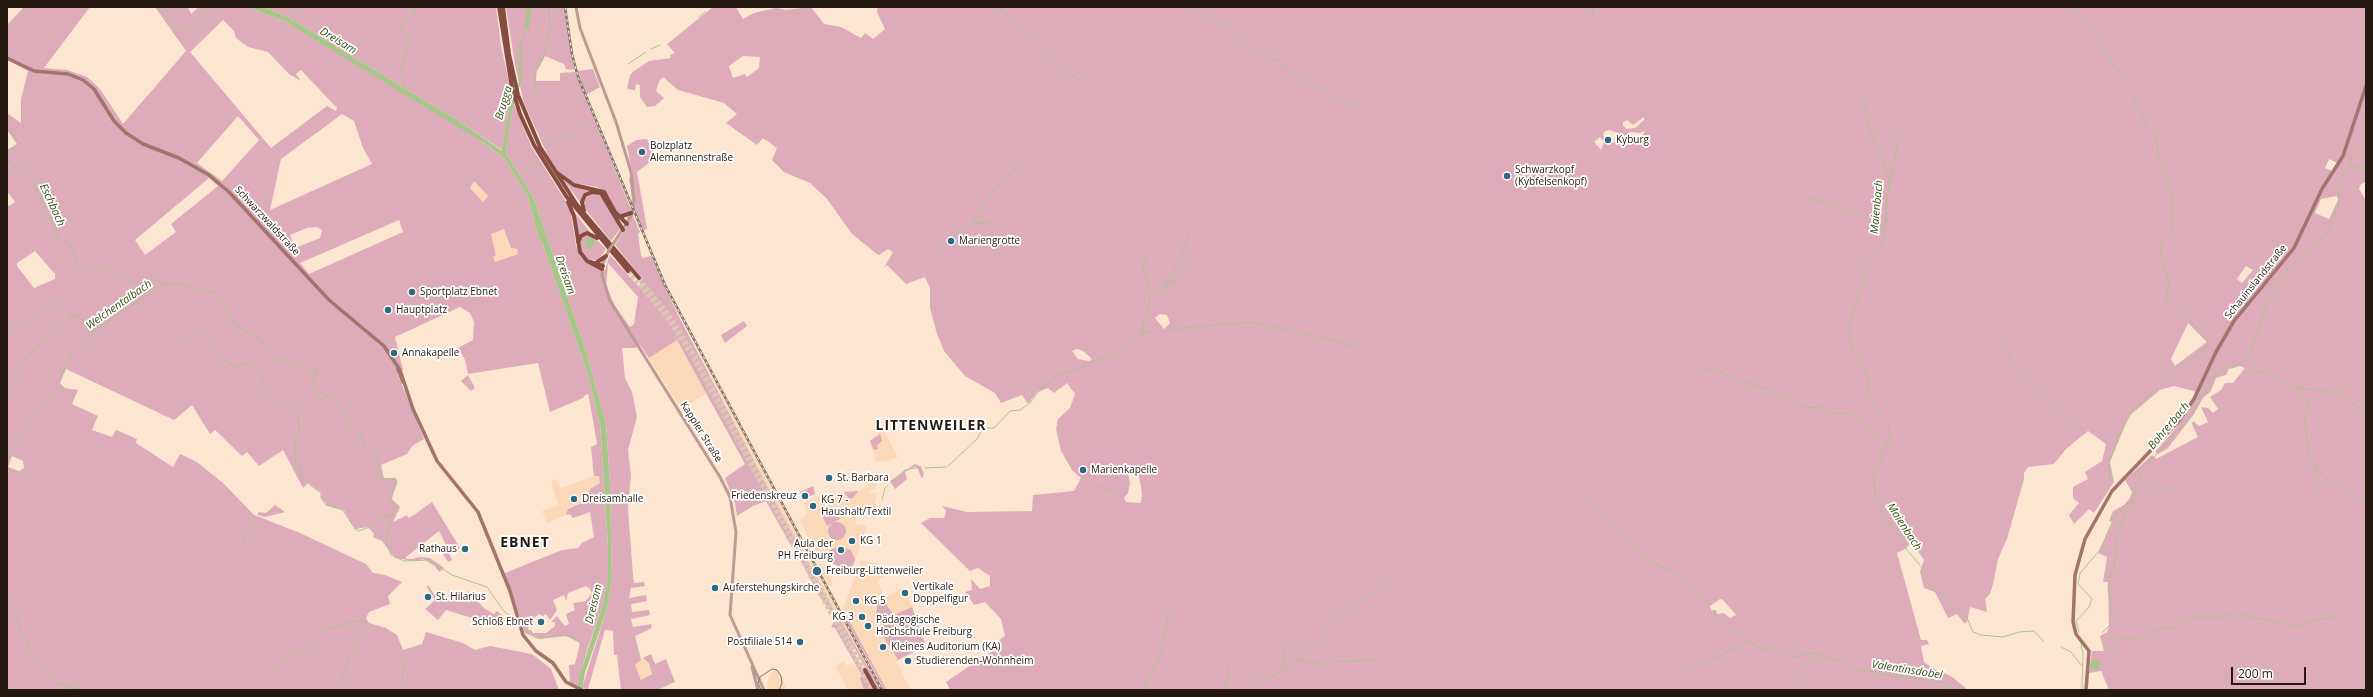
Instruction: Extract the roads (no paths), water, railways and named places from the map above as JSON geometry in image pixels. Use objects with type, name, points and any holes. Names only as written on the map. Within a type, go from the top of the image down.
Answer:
[{"type":"highway","points":[[499,7],[505,54],[513,91],[517,105],[541,158],[566,196],[628,271]]},
{"type":"highway","points":[[503,7],[516,85],[534,135],[550,166],[589,220],[640,278]]},
{"type":"highway","points":[[550,166],[568,182],[604,192],[619,218],[623,230]]},
{"type":"highway","points":[[589,220],[582,206],[582,200],[588,194],[594,192],[605,197],[619,218],[626,224]]},
{"type":"highway","points":[[566,196],[574,216],[578,242],[582,254],[589,262],[602,268]]},
{"type":"highway","points":[[619,218],[632,212]]},
{"type":"highway","points":[[578,242],[581,236],[588,233],[605,245]]},
{"type":"highway","points":[[596,263],[606,256]]},
{"type":"highway","points":[[589,262],[596,263],[602,268]]},
{"type":"highway","points":[[865,670],[876,690]]},
{"type":"main road","name":"Schwarzwaldstraße","points":[[7,58],[34,71],[68,74],[83,80],[94,89],[107,111],[119,126],[134,139],[189,163],[219,183],[329,300],[384,346],[403,376],[404,385],[437,461],[478,512],[510,591],[520,622],[521,630],[532,646],[550,660],[564,679],[575,688],[582,690]]},
{"type":"main road","name":"Schauinslandstraße","points":[[2086,690],[2089,651],[2076,634],[2073,622],[2075,575],[2084,539],[2112,491],[2179,421],[2194,399],[2216,352],[2234,321],[2294,248],[2322,189],[2343,156],[2366,86]]},
{"type":"street","name":"Kappler Straße","points":[[576,7],[580,28],[616,122],[631,172],[634,193],[632,212],[623,230],[606,256],[602,268],[604,284],[610,301],[720,477],[730,497],[736,532],[730,615],[764,690]]},
{"type":"street","name":"Kappler Straße","points":[[752,665],[758,690]]},
{"type":"waterway","points":[[159,7],[173,26],[178,29]]},
{"type":"waterway","points":[[181,30],[187,33],[211,7]]},
{"type":"waterway","points":[[297,24],[295,19],[303,7]]},
{"type":"waterway","points":[[405,89],[401,69],[409,40],[401,28],[403,22],[415,14],[415,7]]},
{"type":"waterway","name":"Brugga","points":[[527,27],[529,7]]},
{"type":"waterway","points":[[527,101],[535,90],[536,72],[543,59],[550,31],[549,7]]},
{"type":"waterway","points":[[999,7],[1009,18],[1036,37],[1047,49]]},
{"type":"waterway","points":[[1196,7],[1205,16],[1212,19]]},
{"type":"waterway","points":[[1592,15],[1593,7]]},
{"type":"waterway","points":[[2073,7],[2093,33],[2111,63],[2122,75],[2127,85]]},
{"type":"waterway","points":[[699,17],[705,12]]},
{"type":"waterway","points":[[1216,20],[1229,25],[1253,47],[1276,61],[1281,58]]},
{"type":"waterway","points":[[651,49],[660,45]]},
{"type":"waterway","points":[[628,64],[646,52]]},
{"type":"waterway","points":[[1050,52],[1069,74],[1081,80]]},
{"type":"waterway","points":[[1284,64],[1281,66],[1333,95]]},
{"type":"waterway","points":[[2131,92],[2148,128]]},
{"type":"waterway","points":[[1337,96],[1367,110]]},
{"type":"waterway","name":"Maienbach","points":[[1862,100],[1871,132],[1890,180],[1882,246],[1865,265]]},
{"type":"waterway","points":[[547,148],[555,141],[587,125]]},
{"type":"waterway","name":"Eschbach","points":[[7,126],[20,146],[7,151]]},
{"type":"waterway","points":[[2152,129],[2155,131],[2160,165],[2172,198],[2172,232],[2162,243],[2161,254],[2169,282],[2167,300]]},
{"type":"waterway","points":[[1890,179],[1900,134]]},
{"type":"waterway","name":"Bohrerbach","points":[[2079,632],[2076,621],[2089,607],[2092,599],[2078,584],[2080,573],[2100,550],[2116,513],[2135,498],[2136,483],[2145,467],[2192,415],[2201,396],[2206,393],[2213,376],[2222,372],[2227,366],[2235,366],[2241,363],[2249,354],[2267,305],[2287,270],[2327,233],[2340,199],[2335,186],[2351,165],[2352,154],[2366,141]]},
{"type":"waterway","name":"Eschbach","points":[[7,159],[35,184],[36,189],[42,196],[43,209],[55,227],[59,240],[70,244],[77,262],[94,275],[111,268],[128,282],[156,280],[164,284],[178,283],[217,294],[235,325],[261,340],[271,356],[318,371],[311,385],[316,391],[318,398],[321,400],[325,396],[328,396],[337,403],[343,410],[353,431],[361,434],[366,452],[377,455],[380,476],[384,479],[396,479],[397,482],[390,500],[396,507],[392,516],[386,540],[391,555],[404,561],[429,560],[452,575],[487,587],[503,610],[518,623]]},
{"type":"waterway","points":[[523,172],[535,164]]},
{"type":"waterway","points":[[1008,176],[1019,164]]},
{"type":"waterway","points":[[2352,166],[2366,171]]},
{"type":"waterway","points":[[950,237],[973,224],[986,199],[1005,178]]},
{"type":"waterway","points":[[1802,193],[1811,199],[1841,206],[1858,214]]},
{"type":"waterway","points":[[1867,215],[1885,228]]},
{"type":"waterway","points":[[973,224],[987,223],[995,226]]},
{"type":"waterway","points":[[1148,316],[1150,294],[1165,287],[1190,234]]},
{"type":"waterway","points":[[941,247],[946,242]]},
{"type":"waterway","points":[[936,261],[940,250]]},
{"type":"waterway","points":[[1148,255],[1143,268],[1150,288]]},
{"type":"waterway","points":[[1165,287],[1178,278],[1189,259]]},
{"type":"waterway","name":"Maienbach","points":[[1865,272],[1850,321],[1850,341],[1852,349],[1869,379],[1869,396],[1886,422]]},
{"type":"waterway","name":"Welchentalbach","points":[[59,381],[72,353],[93,332],[164,284]]},
{"type":"waterway","points":[[57,301],[70,315],[77,316],[92,331]]},
{"type":"waterway","points":[[2168,301],[2184,314],[2208,342]]},
{"type":"waterway","points":[[7,335],[54,302]]},
{"type":"waterway","points":[[23,363],[29,354],[74,316]]},
{"type":"waterway","points":[[1142,333],[1144,322]]},
{"type":"waterway","points":[[1171,329],[1252,322],[1296,332]]},
{"type":"waterway","points":[[172,347],[198,329],[224,360],[237,367],[246,363],[263,377],[261,383],[280,401],[294,407],[298,415],[299,433],[295,440],[295,465],[301,467],[300,476],[307,482]]},
{"type":"waterway","points":[[1095,361],[1114,353],[1142,333],[1151,332]]},
{"type":"waterway","points":[[1304,334],[1314,335]]},
{"type":"waterway","points":[[1318,336],[1363,349]]},
{"type":"waterway","points":[[2002,342],[2011,360],[2031,377],[2055,404]]},
{"type":"waterway","points":[[2162,384],[2208,345]]},
{"type":"waterway","points":[[948,466],[977,439],[983,428],[994,428],[1010,411],[1020,410],[1030,403],[1038,392],[1057,375],[1089,365]]},
{"type":"waterway","points":[[2250,366],[2257,371],[2270,374],[2299,388],[2334,392],[2366,412]]},
{"type":"waterway","points":[[7,390],[21,367]]},
{"type":"waterway","points":[[1701,367],[1719,371],[1735,379]]},
{"type":"waterway","points":[[2361,374],[2366,372]]},
{"type":"waterway","points":[[2336,392],[2356,378]]},
{"type":"waterway","points":[[1738,380],[1766,389],[1804,408],[1820,407],[1830,413],[1851,414],[1865,425],[1880,444]]},
{"type":"waterway","name":"Welchentalbach","points":[[9,453],[58,386]]},
{"type":"waterway","points":[[2110,482],[2109,463],[2119,435],[2133,410],[2157,388]]},
{"type":"waterway","points":[[2298,389],[2308,404],[2305,420],[2308,452],[2314,465],[2323,475]]},
{"type":"waterway","points":[[2056,406],[2083,429]]},
{"type":"waterway","name":"Maienbach","points":[[1886,448],[1890,436],[1888,426]]},
{"type":"waterway","name":"Maienbach","points":[[1881,455],[1882,450]]},
{"type":"waterway","name":"Maienbach","points":[[1885,451],[1874,475],[1875,495],[1890,524],[1904,540],[1906,549],[1920,565]]},
{"type":"waterway","points":[[2315,466],[2317,476]]},
{"type":"waterway","points":[[891,483],[905,470],[921,467]]},
{"type":"waterway","points":[[925,468],[946,467]]},
{"type":"waterway","points":[[19,473],[28,476]]},
{"type":"waterway","points":[[2326,478],[2362,501]]},
{"type":"waterway","points":[[2317,480],[2318,487]]},
{"type":"waterway","points":[[310,485],[321,493],[321,498],[326,505],[343,510],[355,529],[359,531],[372,526],[381,517],[391,516]]},
{"type":"waterway","points":[[882,499],[885,488],[888,485]]},
{"type":"waterway","points":[[1097,486],[1119,494]]},
{"type":"waterway","points":[[2151,490],[2175,490],[2183,494]]},
{"type":"waterway","name":"Valentinsdobel","points":[[1585,498],[1606,513],[1605,519]]},
{"type":"waterway","points":[[2102,633],[2109,626],[2113,617],[2108,589],[2110,574],[2114,568],[2117,534],[2120,532],[2125,514],[2130,510],[2133,501]]},
{"type":"waterway","points":[[251,526],[256,519]]},
{"type":"waterway","name":"Valentinsdobel","points":[[1607,522],[1612,521],[1626,537]]},
{"type":"waterway","points":[[240,550],[249,531]]},
{"type":"waterway","name":"Valentinsdobel","points":[[1628,540],[1653,563],[1672,571],[1700,598],[1711,604]]},
{"type":"waterway","name":"Maienbach","points":[[1921,567],[1924,580],[1948,599],[1954,608],[1965,613],[1973,632],[1981,635],[2003,637],[2019,632],[2034,631],[2044,642]]},
{"type":"waterway","points":[[1323,636],[1341,616],[1389,580]]},
{"type":"waterway","points":[[1170,609],[1171,605]]},
{"type":"waterway","points":[[7,606],[14,612],[20,629],[35,657]]},
{"type":"waterway","points":[[877,606],[883,610],[888,623],[899,637],[900,644]]},
{"type":"waterway","name":"Valentinsdobel","points":[[1713,610],[1722,623],[1736,634],[1741,634],[1746,640],[1758,647],[1784,654]]},
{"type":"waterway","points":[[1165,631],[1169,613]]},
{"type":"waterway","points":[[2154,631],[2178,626],[2194,617],[2215,617],[2234,614]]},
{"type":"waterway","points":[[2239,614],[2298,627],[2319,619],[2342,616]]},
{"type":"waterway","points":[[316,635],[329,628],[361,620]]},
{"type":"waterway","name":"Eschbach","points":[[523,628],[534,637],[541,638],[561,635],[573,637],[579,641],[587,652]]},
{"type":"waterway","points":[[340,683],[350,654],[362,632]]},
{"type":"waterway","points":[[1145,690],[1146,682],[1161,655],[1164,633]]},
{"type":"waterway","points":[[2109,651],[2119,639],[2140,638],[2150,634]]},
{"type":"waterway","points":[[2154,637],[2166,650]]},
{"type":"waterway","points":[[268,674],[281,661],[302,650],[313,638]]},
{"type":"waterway","points":[[1307,649],[1321,640]]},
{"type":"waterway","points":[[1738,647],[1746,640]]},
{"type":"waterway","name":"Bohrerbach","points":[[2081,644],[2083,654],[2082,690]]},
{"type":"waterway","name":"Maienbach","points":[[2061,647],[2071,652],[2082,666]]},
{"type":"waterway","points":[[1695,665],[1719,657],[1729,650],[1736,649]]},
{"type":"waterway","points":[[1283,667],[1285,650]]},
{"type":"waterway","points":[[1257,687],[1264,679],[1275,675],[1298,659],[1306,650]]},
{"type":"waterway","name":"Valentinsdobel","points":[[1788,656],[1796,657],[1812,653],[1818,654],[1841,662],[1856,670],[1872,671],[1885,675],[1913,678],[1920,682],[1943,682],[1954,690]]},
{"type":"waterway","points":[[1809,663],[1820,656]]},
{"type":"waterway","points":[[402,680],[406,657]]},
{"type":"waterway","points":[[1298,660],[1311,663]]},
{"type":"waterway","points":[[1329,662],[1374,660]]},
{"type":"waterway","points":[[39,662],[56,683],[80,690]]},
{"type":"waterway","points":[[1312,663],[1326,662]]},
{"type":"waterway","points":[[1803,667],[1807,665]]},
{"type":"waterway","points":[[1223,690],[1229,676],[1228,666]]},
{"type":"waterway","points":[[1678,674],[1691,666]]},
{"type":"waterway","points":[[1787,687],[1802,671]]},
{"type":"tunnel","points":[[628,271],[666,317],[691,354],[872,690]]},
{"type":"tunnel","points":[[639,278],[669,315],[693,352],[865,670]]},
{"type":"tram line","points":[[761,690],[758,683],[760,677],[772,669],[777,670],[781,676],[782,683],[779,690]]},
{"type":"railway","points":[[565,7],[572,54],[578,77],[665,285],[882,690]]},
{"type":"place","name":"Kyburg","points":[[1608,140]]},
{"type":"place","name":"Bolzplatz Alemannenstraße","points":[[642,152]]},
{"type":"place","name":"Schwarzkopf (Kybfelsenkopf)","points":[[1507,176]]},
{"type":"place","name":"Mariengrotte","points":[[951,241]]},
{"type":"place","name":"Sportplatz Ebnet","points":[[412,292]]},
{"type":"place","name":"Hauptplatz","points":[[388,310]]},
{"type":"place","name":"Annakapelle","points":[[394,353]]},
{"type":"place","name":"Marienkapelle","points":[[1083,470]]},
{"type":"place","name":"St. Barbara","points":[[829,478]]},
{"type":"place","name":"Friedenskreuz","points":[[805,496]]},
{"type":"place","name":"Dreisamhalle","points":[[574,499]]},
{"type":"place","name":"KG 7 - Haushalt/Textil","points":[[813,506]]},
{"type":"place","name":"KG 1","points":[[852,541]]},
{"type":"place","name":"Rathaus","points":[[465,549]]},
{"type":"place","name":"Aula der PH Freiburg","points":[[841,550]]},
{"type":"place","name":"Freiburg-Littenweiler","points":[[817,571]]},
{"type":"place","name":"Auferstehungskirche","points":[[715,588]]},
{"type":"place","name":"Vertikale Doppelfigur","points":[[905,593]]},
{"type":"place","name":"St. Hilarius","points":[[428,597]]},
{"type":"place","name":"KG 5","points":[[856,601]]},
{"type":"place","name":"KG 3","points":[[862,617]]},
{"type":"place","name":"Schloß Ebnet","points":[[541,622]]},
{"type":"place","name":"Pädagogische Hochschule Freiburg","points":[[868,626]]},
{"type":"place","name":"Postfiliale 514","points":[[800,642]]},
{"type":"place","name":"Kleines Auditorium (KA)","points":[[883,647]]},
{"type":"place","name":"Studierenden-Wohnheim","points":[[908,661]]},
{"type":"district","name":"LITTENWEILER","points":[[931,426]]},
{"type":"district","name":"EBNET","points":[[525,543]]},
{"type":"water label","name":"Dreisam","points":[[338,41]]},
{"type":"water label","name":"Dreisam","points":[[565,275]]},
{"type":"water label","name":"Dreisam","points":[[594,604]]}]
